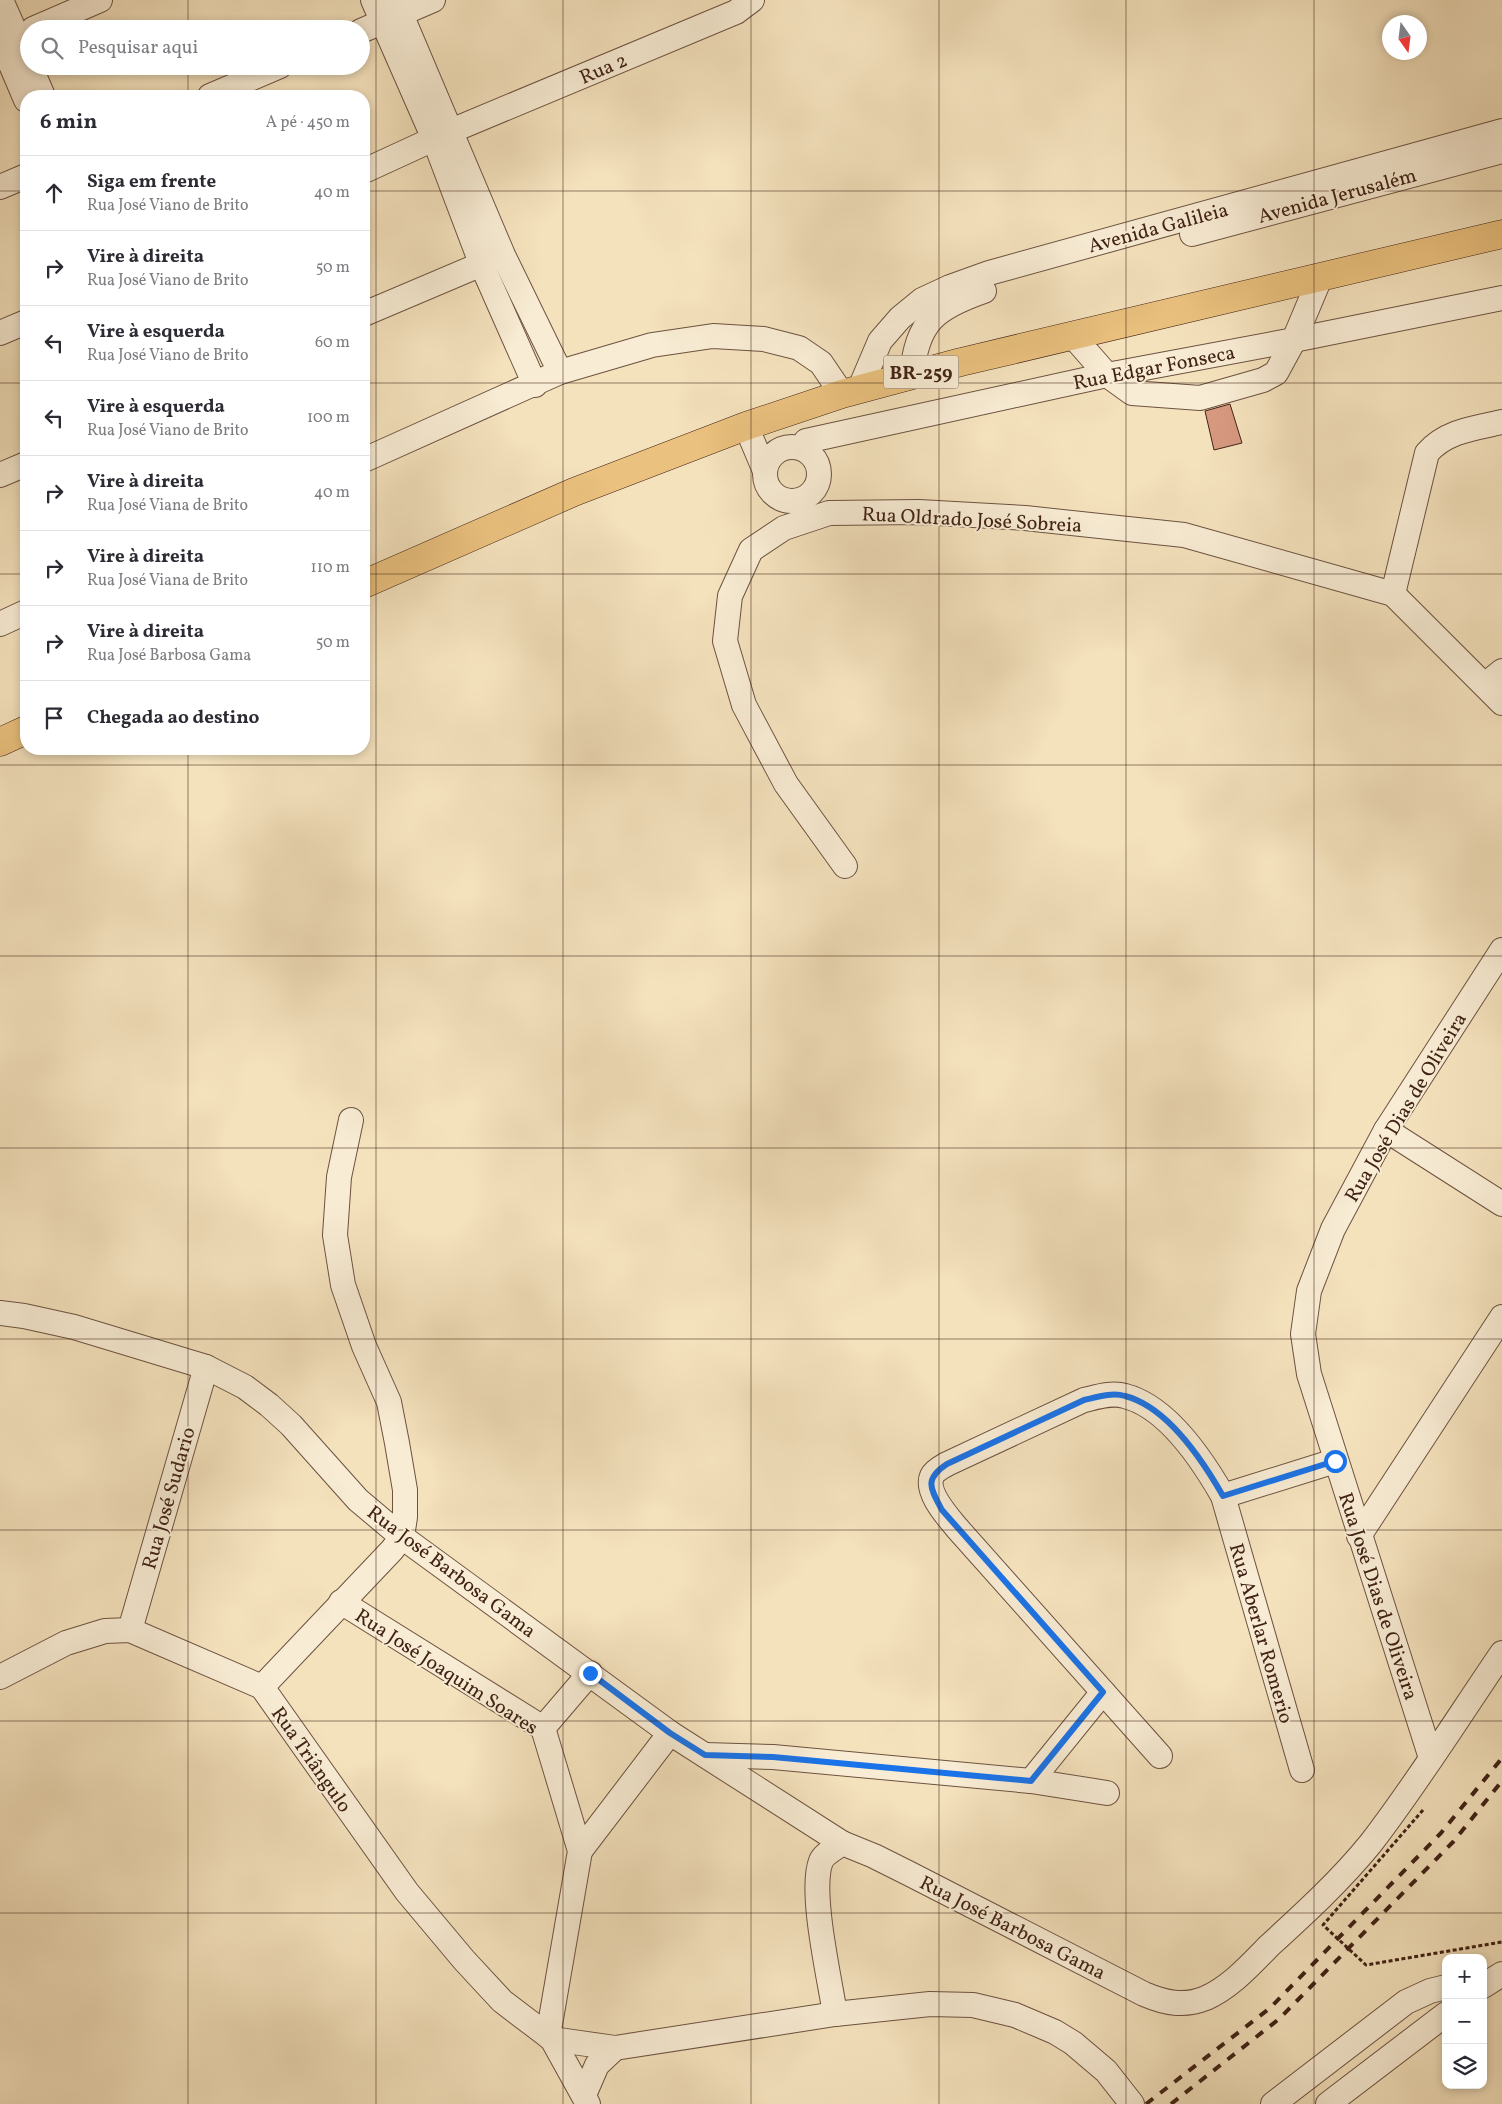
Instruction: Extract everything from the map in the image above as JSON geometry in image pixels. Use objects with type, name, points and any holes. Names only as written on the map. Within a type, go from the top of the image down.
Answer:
[{"type":"highway","name":"BR-259","points":[[370,581],[574,492],[746,426],[851,391],[912,374],[1502,234]]},
{"type":"highway","points":[[0,742],[20,733]]},
{"type":"street","points":[[1,0],[13,37],[20,71]]},
{"type":"street","points":[[53,20],[100,0]]},
{"type":"street","points":[[373,0],[385,17],[443,135],[492,259],[535,385]]},
{"type":"street","points":[[385,17],[434,0]]},
{"type":"street","name":"Rua 2","points":[[370,168],[443,135],[736,12],[752,0]]},
{"type":"street","points":[[13,37],[20,49]]},
{"type":"street","points":[[21,75],[24,90]]},
{"type":"street","points":[[34,75],[40,90]]},
{"type":"street","points":[[224,90],[259,75]]},
{"type":"street","name":"Avenida Galileia","points":[[851,391],[880,341],[895,324],[922,300],[950,287],[989,273],[1502,131]]},
{"type":"street","name":"Avenida Jerusalém","points":[[912,374],[914,354],[921,331],[937,313],[961,299],[997,286],[1502,151]]},
{"type":"street","points":[[0,187],[20,179]]},
{"type":"street","points":[[370,311],[492,259]]},
{"type":"street","points":[[492,259],[560,372]]},
{"type":"street","points":[[1072,336],[1107,375],[1132,393],[1200,398],[1263,380],[1276,373],[1294,340],[1320,278]]},
{"type":"street","name":"Rua Edgar Fonseca","points":[[808,448],[1107,375],[1502,298]]},
{"type":"street","points":[[0,333],[20,325]]},
{"type":"street","points":[[370,457],[535,385],[560,372],[652,346],[713,336],[764,339],[798,348],[822,363],[851,391]]},
{"type":"street","points":[[794,411],[808,448],[817,462],[819,481],[829,513]]},
{"type":"street","points":[[1392,594],[1427,453],[1436,443],[1448,436],[1502,422]]},
{"type":"street","points":[[746,426],[765,471]]},
{"type":"street","points":[[784,528],[773,494],[765,480],[767,463],[779,451],[796,447],[808,448]]},
{"type":"street","points":[[0,475],[20,467]]},
{"type":"street","points":[[773,494],[781,500],[791,502],[800,500],[815,490],[819,481]]},
{"type":"street","name":"Rua Oldrado José Sobreia","points":[[845,866],[786,784],[744,706],[725,641],[730,596],[751,550],[784,528],[829,513],[919,512],[1026,518],[1184,535],[1392,594],[1494,678],[1502,703]]},
{"type":"street","points":[[0,624],[20,615]]},
{"type":"street","name":"Rua José Dias de Oliveira","points":[[1431,1758],[1308,1374],[1302,1334],[1309,1291],[1333,1229],[1386,1130],[1502,950]]},
{"type":"street","points":[[262,1687],[392,1550],[402,1537],[405,1517],[405,1490],[389,1402],[364,1346],[343,1285],[335,1235],[339,1177],[351,1120]]},
{"type":"street","points":[[1386,1130],[1502,1204]]},
{"type":"street","name":"Rua José Barbosa Gama","points":[[0,1313],[24,1316],[74,1327],[206,1367],[245,1387],[291,1425],[358,1500],[402,1537],[670,1733],[842,1843],[901,1870],[1144,1994],[1164,2002],[1185,2004],[1206,1997],[1230,1983],[1336,1883],[1370,1844],[1431,1758]]},
{"type":"street","points":[[1359,1536],[1502,1318]]},
{"type":"street","name":"Rua José Sudario","points":[[130,1630],[206,1367]]},
{"type":"street","name":"Rua Aberlar Romerio","points":[[1103,1692],[942,1510],[931,1484],[932,1477],[947,1464],[1084,1400],[1107,1394],[1125,1395],[1145,1404],[1175,1429],[1205,1464],[1223,1496],[1302,1770]]},
{"type":"street","points":[[1223,1496],[1335,1461]]},
{"type":"street","name":"Rua José Joaquim Soares","points":[[341,1602],[543,1728],[580,1851],[550,2037]]},
{"type":"street","name":"Rua Triângulo","points":[[0,1677],[66,1643],[105,1631],[130,1630],[262,1687],[413,1900],[502,2001],[550,2037]]},
{"type":"street","points":[[1431,1758],[1502,1652]]},
{"type":"street","points":[[543,1728],[590,1673]]},
{"type":"street","points":[[1031,1781],[1103,1692],[1160,1756]]},
{"type":"street","points":[[580,1851],[670,1733]]},
{"type":"street","points":[[705,1755],[773,1757],[1031,1781],[1107,1792]]},
{"type":"street","points":[[835,2014],[818,1905],[817,1878],[822,1859],[842,1843]]},
{"type":"street","points":[[1487,1983],[1502,1974]]},
{"type":"street","points":[[1273,2104],[1406,2002],[1430,1991],[1442,1989]]},
{"type":"street","points":[[550,2037],[615,2048],[835,2014],[905,2007],[951,2004],[973,2005],[994,2009],[1035,2022],[1067,2040],[1090,2057],[1127,2097]]},
{"type":"street","points":[[1328,2104],[1442,2017]]},
{"type":"street","points":[[550,2037],[586,2099]]},
{"type":"street","points":[[586,2099],[597,2065],[615,2048]]},
{"type":"path","points":[[1423,1810],[1323,1925],[1366,1965],[1502,1942]]},
{"type":"building","points":[[1230,404],[1242,443],[1214,450],[1205,411]]},
{"type":"railway","points":[[1146,2104],[1270,2008],[1441,1833],[1502,1758]]},
{"type":"railway","points":[[1171,2104],[1279,2019],[1453,1842],[1502,1781]]},
{"type":"route","points":[[590,1673],[670,1733],[705,1755],[773,1757],[1031,1781],[1103,1692],[942,1510],[934,1495],[931,1484],[932,1477],[937,1471],[947,1464],[1084,1400],[1107,1394],[1125,1395],[1145,1404],[1175,1429],[1205,1464],[1223,1496],[1335,1461]]}]
